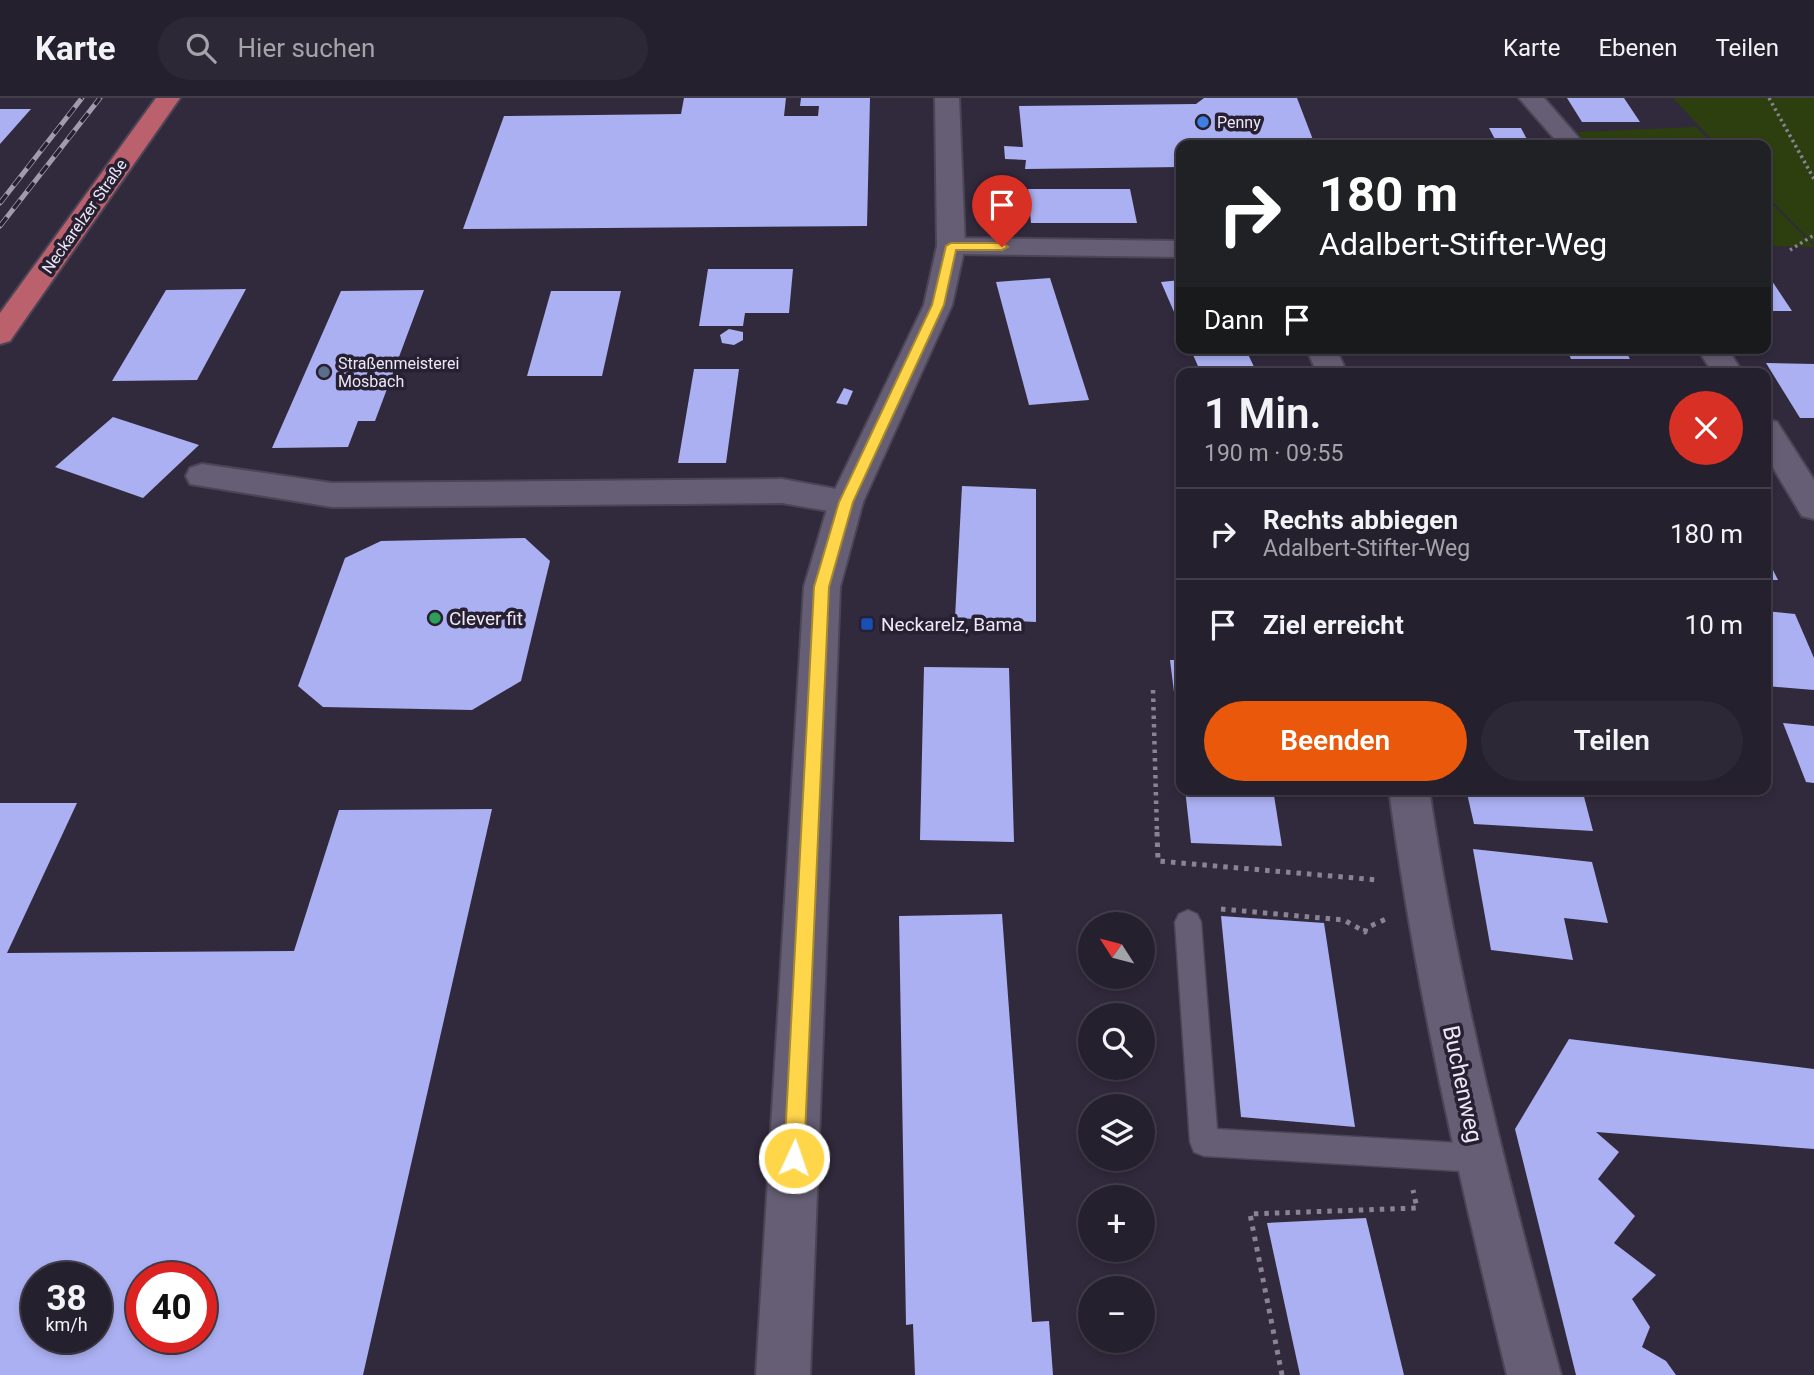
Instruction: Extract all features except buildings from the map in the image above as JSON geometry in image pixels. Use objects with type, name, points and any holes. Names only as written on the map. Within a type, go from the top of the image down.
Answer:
[{"type":"main road","name":"Neckarelzer Straße","points":[[0,334],[168,98]]},
{"type":"street","points":[[783,1375],[822,587],[846,502],[938,305],[951,246],[947,98]]},
{"type":"street","points":[[1531,98],[1569,140]]},
{"type":"street","points":[[951,246],[1176,249]]},
{"type":"street","points":[[1771,438],[1814,507]]},
{"type":"street","points":[[202,476],[332,495],[782,491],[846,502]]},
{"type":"street","name":"Buchenweg","points":[[1410,795],[1424,899],[1478,1158],[1534,1375]]},
{"type":"lane","points":[[1188,922],[1203,1142],[1478,1158]]},
{"type":"path","points":[[1769,98],[1814,179]]},
{"type":"path","points":[[1806,167],[1814,166]]},
{"type":"path","points":[[1790,250],[1814,235]]},
{"type":"path","points":[[1153,690],[1158,861],[1424,899]]},
{"type":"path","points":[[1188,922],[1220,909],[1344,920],[1365,932],[1366,928],[1404,912],[1424,899]]},
{"type":"path","points":[[1282,1375],[1250,1214],[1417,1208],[1406,1154]]},
{"type":"green space","points":[[1673,98],[1814,98],[1814,244],[1771,200],[1771,140],[1712,140]]},
{"type":"green space","points":[[1696,127],[1709,140],[1584,140],[1578,132]]},
{"type":"green space","points":[[1771,203],[1814,246],[1771,246]]},
{"type":"railway","points":[[0,203],[82,98]]},
{"type":"railway","points":[[0,226],[100,98]]},
{"type":"place","name":"Penny","points":[[1203,122]]},
{"type":"place","name":"Straßenmeisterei Mosbach","points":[[324,372]]},
{"type":"place","name":"Clever fit","points":[[435,618]]},
{"type":"place","name":"Neckarelz, Bama","points":[[867,624]]},
{"type":"route","points":[[794,1158],[822,587],[846,502],[938,305],[951,246],[1002,247]]}]
